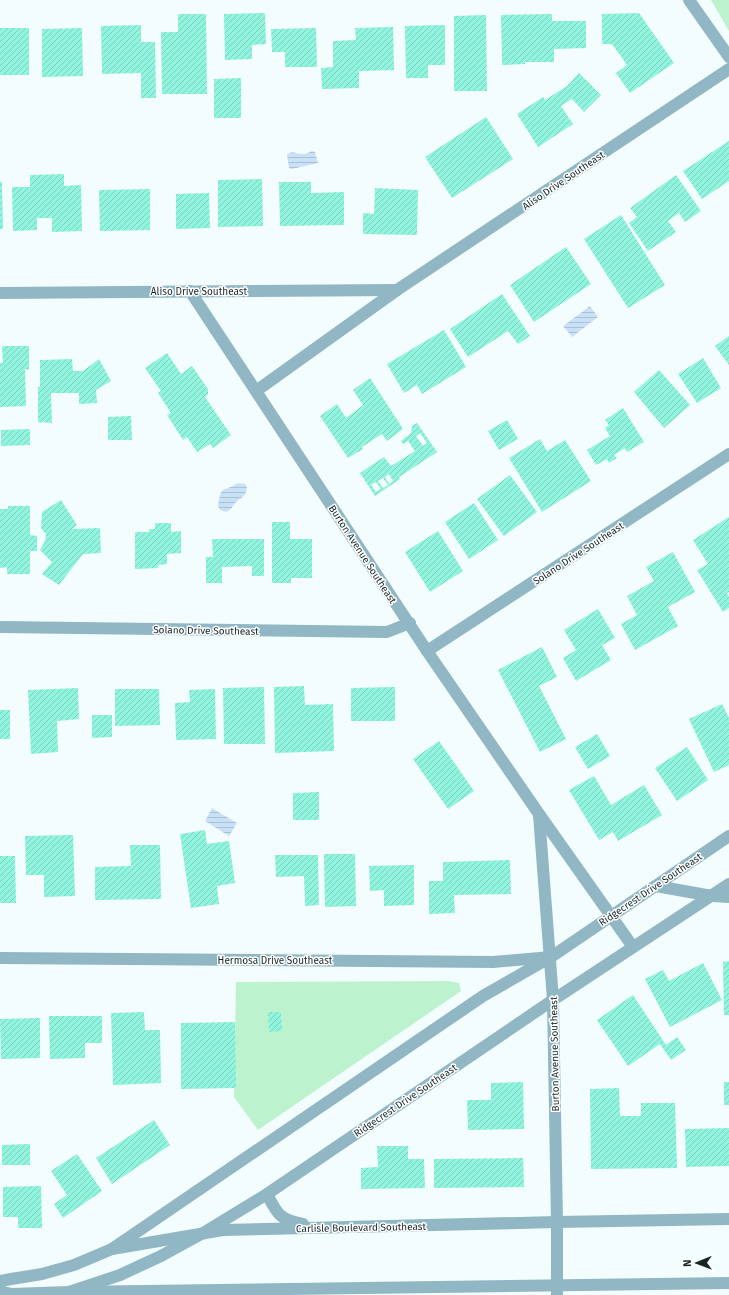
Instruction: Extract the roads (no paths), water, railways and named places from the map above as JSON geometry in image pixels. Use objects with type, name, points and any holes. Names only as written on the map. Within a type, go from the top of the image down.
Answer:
[{"type":"street","points":[[689,0],[729,58]]},
{"type":"street","name":"Aliso Drive Southeast","points":[[256,391],[397,290],[729,70]]},
{"type":"street","name":"Aliso Drive Southeast","points":[[0,293],[397,290]]},
{"type":"street","name":"Burton Avenue Southeast","points":[[190,291],[428,651],[539,814],[633,947]]},
{"type":"street","name":"Solano Drive Southeast","points":[[428,651],[729,454]]},
{"type":"street","name":"Solano Drive Southeast","points":[[0,627],[387,632],[410,623]]},
{"type":"street","name":"Burton Avenue Southeast","points":[[539,814],[551,957],[553,1000],[557,1290]]},
{"type":"street","name":"Ridgecrest Drive Southeast","points":[[112,1249],[483,996],[551,957],[729,836]]},
{"type":"street","name":"Ridgecrest Drive Southeast","points":[[69,1292],[120,1275],[161,1256],[203,1233],[267,1194],[553,1000],[729,884]]},
{"type":"street","points":[[656,886],[712,896],[729,897]]},
{"type":"street","name":"Hermosa Drive Southeast","points":[[0,958],[493,962],[551,957]]},
{"type":"street","points":[[267,1194],[277,1213],[289,1221],[324,1228]]},
{"type":"street","name":"Carlisle Boulevard Southeast","points":[[0,1281],[42,1274],[74,1265],[112,1249],[223,1230],[729,1219]]},
{"type":"street","points":[[0,1291],[11,1294],[69,1292],[557,1290],[729,1283]]},
{"type":"water","points":[[312,151],[315,152],[318,163],[292,169],[289,168],[287,155],[289,153],[293,152],[304,154]]},
{"type":"water","points":[[590,306],[598,317],[572,337],[563,326]]},
{"type":"water","points":[[238,483],[245,484],[247,488],[245,495],[226,512],[220,510],[218,506],[220,494],[223,490]]},
{"type":"water","points":[[212,808],[237,823],[229,836],[205,821]]}]
